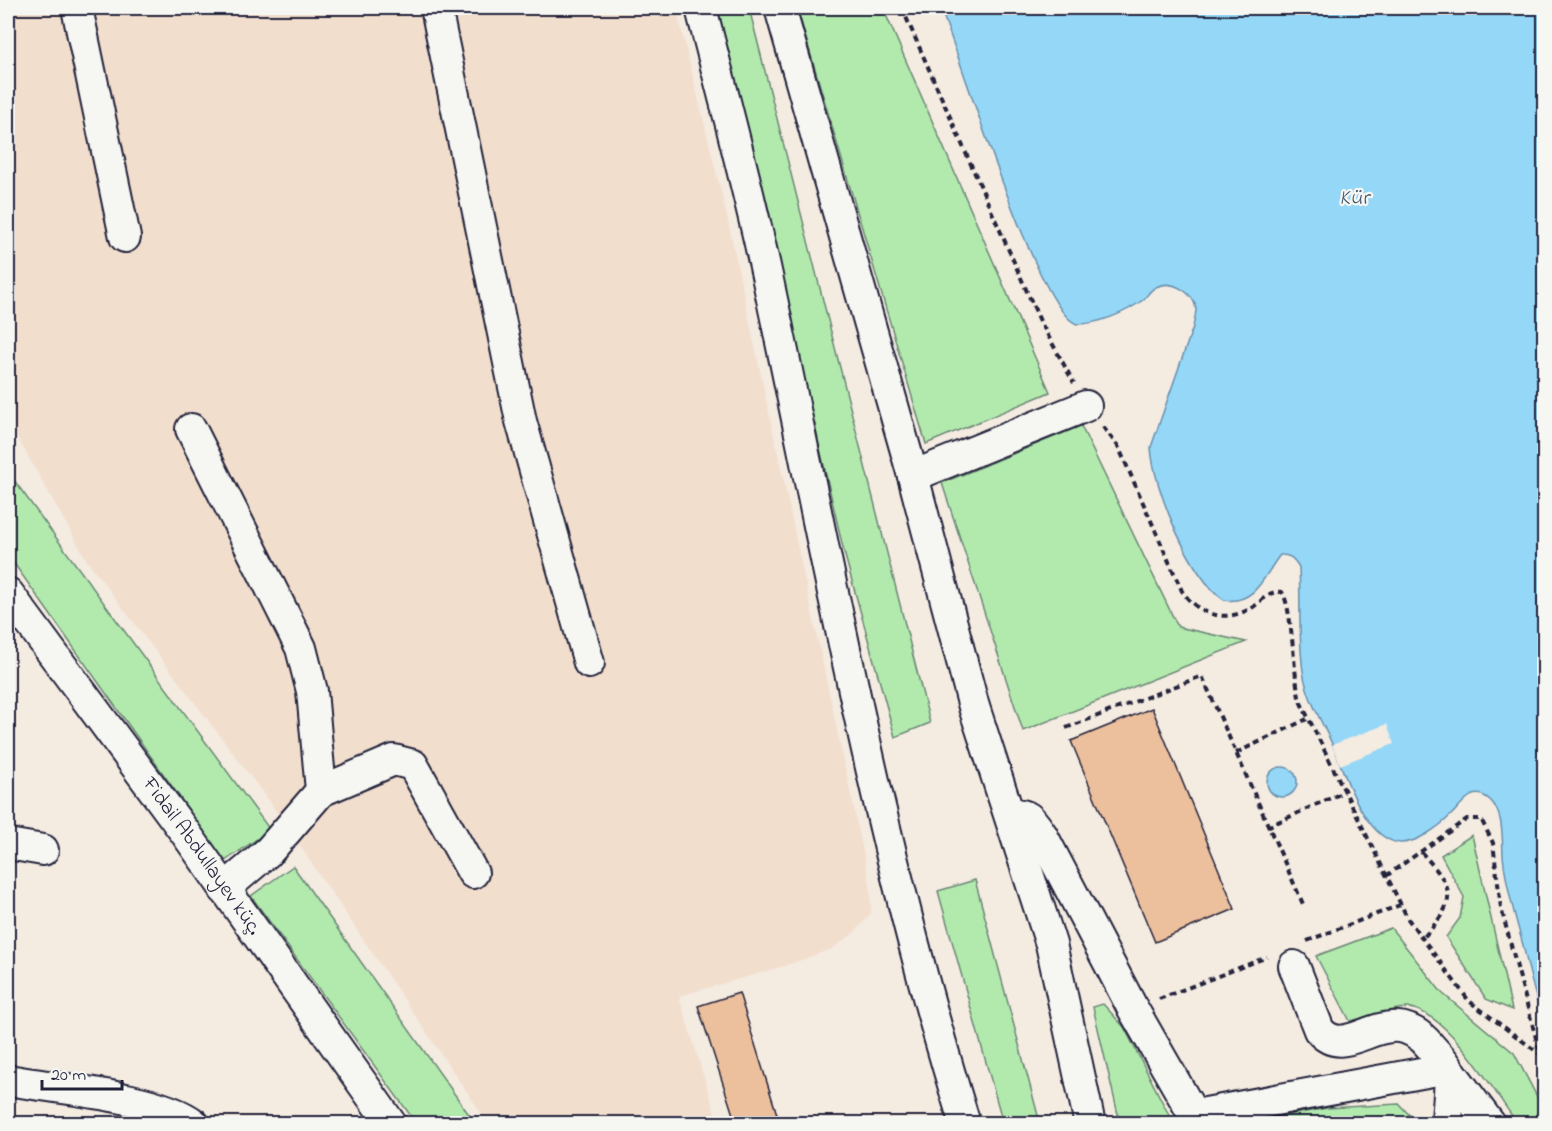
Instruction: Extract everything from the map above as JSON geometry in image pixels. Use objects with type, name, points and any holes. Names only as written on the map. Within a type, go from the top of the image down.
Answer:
[{"type":"street","points":[[77,8],[125,237]]},
{"type":"street","points":[[436,8],[521,421],[589,663]]},
{"type":"street","points":[[701,8],[765,267],[874,785],[930,1011],[965,1124]]},
{"type":"street","points":[[780,8],[913,476],[974,707],[1051,944],[1090,1124]]},
{"type":"street","points":[[913,476],[1086,406]]},
{"type":"street","points":[[191,429],[301,648],[312,691],[321,791]]},
{"type":"street","name":"Fidail Abdullayev küç.","points":[[8,593],[224,889],[391,1124]]},
{"type":"street","points":[[224,889],[269,851],[321,791],[394,760],[413,765],[473,873]]},
{"type":"street","points":[[1010,814],[1022,813],[1031,817],[1133,1009],[1197,1119],[1448,1068]]},
{"type":"street","points":[[8,844],[43,850]]},
{"type":"street","points":[[1294,966],[1319,1030],[1326,1039],[1338,1042],[1400,1026],[1420,1034],[1490,1124]]},
{"type":"street","points":[[1447,1124],[1448,1068]]},
{"type":"street","points":[[8,1080],[143,1102],[182,1113],[194,1124]]},
{"type":"path","points":[[902,8],[1040,321],[1086,406],[1118,446],[1182,591],[1190,603],[1203,612],[1235,615],[1252,608],[1269,594],[1282,592],[1287,605],[1294,677],[1308,719],[1408,919],[1469,1001],[1540,1054]]},
{"type":"path","points":[[1066,728],[1202,676],[1303,904]]},
{"type":"path","points":[[1236,753],[1308,719]]},
{"type":"path","points":[[1267,827],[1344,792]]},
{"type":"path","points":[[1386,876],[1467,819],[1481,819],[1488,828],[1493,843],[1501,908],[1540,1054],[1545,1064]]},
{"type":"path","points":[[1421,852],[1442,875],[1448,888],[1444,916],[1422,939]]},
{"type":"shaded area","points":[[8,8],[676,8],[726,212],[870,884],[871,913],[855,932],[832,949],[784,966],[679,996],[718,1123],[488,1123],[270,802],[88,562],[8,421]]},
{"type":"green space","points":[[718,8],[749,8],[930,723],[895,737],[844,552]]},
{"type":"green space","points":[[797,8],[883,8],[1050,392],[926,444]]},
{"type":"green space","points":[[1081,426],[1178,627],[1246,642],[1023,731],[942,483]]},
{"type":"green space","points":[[8,472],[270,830],[225,861],[8,555]]},
{"type":"green space","points":[[1472,835],[1512,1010],[1486,999],[1446,937],[1460,918],[1464,897],[1441,855]]},
{"type":"green space","points":[[293,866],[475,1123],[416,1123],[251,896]]},
{"type":"green space","points":[[975,880],[1040,1123],[1003,1123],[938,891]]},
{"type":"green space","points":[[1391,928],[1442,993],[1514,1053],[1544,1110],[1544,1123],[1517,1123],[1455,1038],[1424,1013],[1403,1008],[1350,1021],[1316,956]]},
{"type":"green space","points":[[1103,1004],[1124,1027],[1173,1123],[1120,1123],[1093,1007]]},
{"type":"green space","points":[[1399,1104],[1417,1123],[1247,1123],[1327,1108]]},
{"type":"water","name":"Kür","points":[[940,8],[1544,8],[1544,1023],[1509,890],[1500,819],[1495,805],[1484,796],[1473,795],[1434,829],[1406,843],[1387,839],[1366,818],[1350,788],[1311,700],[1305,681],[1301,645],[1299,567],[1291,558],[1280,555],[1252,593],[1244,598],[1224,600],[1211,588],[1186,552],[1158,485],[1151,447],[1193,327],[1196,309],[1191,297],[1175,286],[1162,285],[1150,291],[1143,300],[1112,317],[1077,324],[1060,309],[1042,276],[1001,180]]},
{"type":"water","points":[[1282,767],[1293,771],[1297,782],[1293,793],[1282,797],[1271,793],[1267,782],[1271,771]]},
{"type":"pier","points":[[1387,724],[1394,744],[1340,765],[1332,745]]},
{"type":"building","points":[[1152,708],[1235,909],[1155,942],[1071,741]]},
{"type":"building","points":[[739,993],[780,1124],[736,1124],[698,1006]]}]
